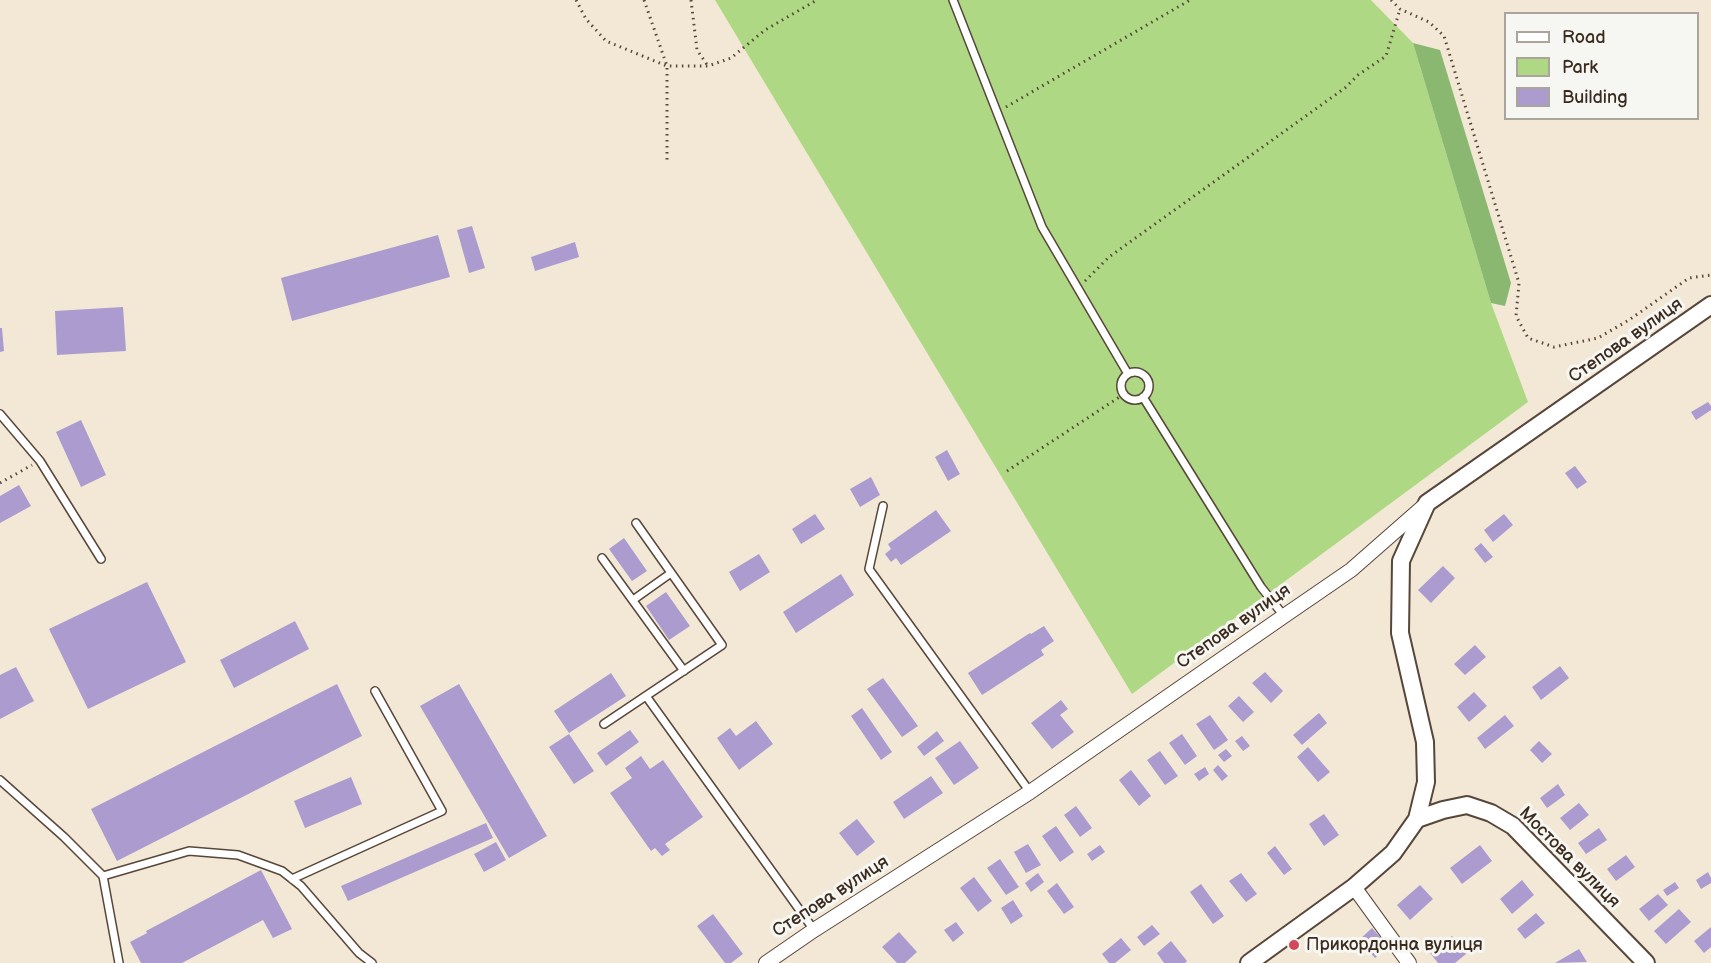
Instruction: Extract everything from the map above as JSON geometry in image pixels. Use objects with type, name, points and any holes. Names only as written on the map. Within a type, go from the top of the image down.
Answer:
[{"type":"street","name":"Степова вулиця","points":[[766,963],[1030,792],[1351,570],[1427,503],[1711,305]]},
{"type":"street","points":[[1249,963],[1354,887],[1393,853],[1417,819],[1426,782],[1425,742],[1400,633],[1401,561],[1427,503]]},
{"type":"street","name":"Мостова вулиця","points":[[1417,819],[1467,805],[1491,813],[1513,826],[1646,963]]},
{"type":"street","points":[[1354,887],[1409,963]]},
{"type":"lane","points":[[953,0],[1042,227],[1128,374]]},
{"type":"lane","points":[[1138,372],[1147,378],[1149,388],[1143,398],[1133,400],[1124,394],[1122,383],[1128,374],[1138,372]]},
{"type":"lane","points":[[1143,398],[1261,587],[1284,616]]},
{"type":"lane","points":[[0,414],[40,461],[101,559]]},
{"type":"lane","points":[[883,506],[869,569],[1030,792]]},
{"type":"lane","points":[[604,724],[722,645],[636,523]]},
{"type":"lane","points":[[602,558],[684,671]]},
{"type":"lane","points":[[633,600],[671,573]]},
{"type":"lane","points":[[292,879],[442,812],[375,691]]},
{"type":"lane","points":[[646,696],[814,930]]},
{"type":"lane","points":[[0,780],[64,837],[103,876],[119,963]]},
{"type":"lane","points":[[103,876],[189,851],[238,855],[282,871],[301,886],[359,953],[372,963]]},
{"type":"path","points":[[576,0],[586,19],[606,41],[667,66],[708,66],[731,58],[765,30],[817,0]]},
{"type":"path","points":[[644,0],[667,66],[667,161]]},
{"type":"path","points":[[692,0],[697,50],[708,66]]},
{"type":"path","points":[[996,112],[1190,0]]},
{"type":"path","points":[[1390,0],[1400,9],[1429,22],[1444,36],[1519,283],[1516,316],[1528,338],[1554,347],[1598,338],[1629,320],[1689,278],[1711,275]]},
{"type":"path","points":[[1077,288],[1109,257],[1345,88],[1358,75],[1386,56],[1400,9]]},
{"type":"path","points":[[1007,471],[1124,394]]},
{"type":"path","points":[[0,483],[40,461]]},
{"type":"green space","points":[[715,0],[1371,0],[1413,43],[1491,303],[1528,402],[1132,694]]},
{"type":"green space","points":[[1413,43],[1440,50],[1511,283],[1505,306],[1491,303]]},
{"type":"building","points":[[472,226],[485,268],[469,273],[457,230]]},
{"type":"building","points":[[438,235],[450,277],[292,321],[281,278]]},
{"type":"building","points":[[575,242],[579,257],[535,271],[531,257]]},
{"type":"building","points":[[123,307],[126,351],[57,355],[55,311]]},
{"type":"building","points":[[0,328],[2,328],[4,351],[0,352]]},
{"type":"building","points":[[1708,402],[1711,410],[1696,420],[1691,412]]},
{"type":"building","points":[[81,420],[106,475],[81,487],[56,432]]},
{"type":"building","points":[[947,450],[960,474],[948,481],[935,457]]},
{"type":"building","points":[[1575,466],[1587,482],[1577,489],[1565,473]]},
{"type":"building","points":[[871,477],[880,495],[860,507],[850,489]]},
{"type":"building","points":[[19,485],[31,506],[0,523],[0,496]]},
{"type":"building","points":[[936,510],[951,531],[901,565],[896,558],[891,562],[885,554],[891,549],[888,544]]},
{"type":"building","points":[[815,514],[825,529],[801,544],[792,529]]},
{"type":"building","points":[[1504,514],[1513,525],[1493,542],[1484,530]]},
{"type":"building","points":[[624,538],[647,571],[632,581],[609,549]]},
{"type":"building","points":[[1481,543],[1493,557],[1485,563],[1474,549]]},
{"type":"building","points":[[759,554],[770,572],[740,591],[729,572]]},
{"type":"building","points":[[1443,566],[1455,578],[1431,603],[1418,590]]},
{"type":"building","points":[[841,574],[854,595],[796,633],[783,612]]},
{"type":"building","points":[[147,582],[186,662],[88,709],[49,629]]},
{"type":"building","points":[[666,592],[690,626],[669,640],[646,606]]},
{"type":"building","points":[[295,621],[309,649],[234,688],[220,660]]},
{"type":"building","points":[[1044,626],[1054,641],[1041,650],[1044,655],[982,695],[968,673]]},
{"type":"building","points":[[1475,645],[1486,657],[1465,675],[1454,664]]},
{"type":"building","points":[[1560,666],[1569,678],[1541,700],[1532,687]]},
{"type":"building","points":[[16,667],[34,701],[0,719],[0,675]]},
{"type":"building","points":[[1265,672],[1283,691],[1271,703],[1252,683]]},
{"type":"building","points":[[611,673],[626,696],[569,733],[554,711]]},
{"type":"building","points":[[883,678],[918,726],[902,737],[867,689]]},
{"type":"building","points":[[337,684],[362,736],[117,861],[91,809]]},
{"type":"building","points":[[459,684],[547,836],[509,858],[420,706]]},
{"type":"building","points":[[1474,692],[1487,706],[1469,722],[1457,707]]},
{"type":"building","points":[[1239,696],[1254,712],[1243,722],[1228,706]]},
{"type":"building","points":[[1061,700],[1068,709],[1060,715],[1074,732],[1052,749],[1031,723]]},
{"type":"building","points":[[862,708],[892,752],[881,760],[851,716]]},
{"type":"building","points":[[1319,713],[1327,723],[1302,745],[1293,735]]},
{"type":"building","points":[[1210,715],[1228,740],[1214,750],[1196,724]]},
{"type":"building","points":[[1505,715],[1514,726],[1485,749],[1477,738]]},
{"type":"building","points":[[756,721],[773,744],[739,770],[717,738],[730,728],[736,736]]},
{"type":"building","points":[[630,730],[639,742],[606,766],[597,753]]},
{"type":"building","points":[[937,731],[944,741],[924,756],[917,747]]},
{"type":"building","points":[[569,734],[594,771],[574,784],[549,747]]},
{"type":"building","points":[[1182,734],[1197,756],[1185,765],[1169,743]]},
{"type":"building","points":[[1242,736],[1250,746],[1243,751],[1235,741]]},
{"type":"building","points":[[960,741],[979,768],[954,785],[935,758]]},
{"type":"building","points":[[1539,741],[1552,754],[1542,763],[1530,750]]},
{"type":"building","points":[[1308,747],[1330,772],[1318,782],[1297,757]]},
{"type":"building","points":[[1226,749],[1232,756],[1224,762],[1218,755]]},
{"type":"building","points":[[1160,751],[1178,776],[1165,785],[1147,760]]},
{"type":"building","points":[[641,756],[650,769],[663,760],[703,817],[665,844],[670,850],[662,856],[655,848],[651,851],[610,793],[632,778],[625,768]]},
{"type":"building","points":[[1218,765],[1228,776],[1222,781],[1213,770]]},
{"type":"building","points":[[1205,767],[1209,774],[1199,781],[1194,774]]},
{"type":"building","points":[[1131,770],[1151,796],[1139,806],[1119,780]]},
{"type":"building","points":[[931,776],[943,793],[904,819],[893,802]]},
{"type":"building","points":[[351,777],[362,804],[305,828],[294,801]]},
{"type":"building","points":[[1558,784],[1565,795],[1547,808],[1540,798]]},
{"type":"building","points":[[1579,803],[1589,815],[1570,830],[1560,818]]},
{"type":"building","points":[[1076,806],[1092,828],[1080,837],[1064,815]]},
{"type":"building","points":[[1324,814],[1339,835],[1324,846],[1309,824]]},
{"type":"building","points":[[857,819],[875,842],[857,856],[839,833]]},
{"type":"building","points":[[486,823],[493,838],[348,901],[341,886]]},
{"type":"building","points":[[1056,826],[1074,852],[1060,862],[1042,836]]},
{"type":"building","points":[[1599,828],[1607,840],[1586,854],[1578,843]]},
{"type":"building","points":[[496,842],[506,860],[484,872],[474,854]]},
{"type":"building","points":[[1028,844],[1041,865],[1026,873],[1014,852]]},
{"type":"building","points":[[1100,845],[1105,852],[1092,861],[1087,854]]},
{"type":"building","points":[[1480,845],[1492,861],[1462,884],[1450,868]]},
{"type":"building","points":[[1275,846],[1292,869],[1284,875],[1267,853]]},
{"type":"building","points":[[1626,855],[1635,867],[1616,881],[1607,869]]},
{"type":"building","points":[[1000,859],[1019,887],[1006,895],[987,868]]},
{"type":"building","points":[[261,870],[292,929],[273,938],[263,920],[182,963],[141,963],[130,942],[147,933],[146,931]]},
{"type":"building","points":[[1708,872],[1711,883],[1701,889],[1696,880]]},
{"type":"building","points":[[1038,873],[1044,882],[1031,892],[1025,883]]},
{"type":"building","points":[[1241,873],[1257,894],[1246,902],[1229,881]]},
{"type":"building","points":[[974,877],[992,901],[978,912],[960,888]]},
{"type":"building","points":[[1522,880],[1534,895],[1512,914],[1500,899]]},
{"type":"building","points":[[1675,882],[1679,888],[1667,896],[1663,890]]},
{"type":"building","points":[[1057,883],[1074,907],[1064,914],[1047,891]]},
{"type":"building","points":[[1201,884],[1224,916],[1213,924],[1190,892]]},
{"type":"building","points":[[1420,885],[1433,899],[1410,920],[1397,905]]},
{"type":"building","points":[[1658,894],[1668,905],[1649,921],[1639,909]]},
{"type":"building","points":[[1013,900],[1023,916],[1011,924],[1001,908]]},
{"type":"building","points":[[1679,909],[1691,922],[1666,944],[1654,931]]},
{"type":"building","points":[[1536,913],[1545,923],[1525,939],[1517,929]]},
{"type":"building","points":[[713,914],[743,954],[731,963],[725,963],[697,926]]},
{"type":"building","points":[[956,922],[964,933],[953,942],[944,930]]},
{"type":"building","points":[[1152,925],[1160,934],[1144,946],[1137,937]]},
{"type":"building","points":[[1711,927],[1711,947],[1704,953],[1694,941]]},
{"type":"building","points":[[1372,928],[1388,946],[1375,958],[1359,940]]},
{"type":"building","points":[[899,932],[917,952],[905,963],[897,963],[882,947]]},
{"type":"building","points":[[1452,936],[1466,954],[1455,963],[1438,963],[1430,953]]},
{"type":"building","points":[[1121,938],[1131,950],[1115,963],[1109,963],[1102,954]]},
{"type":"building","points":[[1171,941],[1187,961],[1185,963],[1164,963],[1157,953]]},
{"type":"building","points":[[1579,949],[1587,962],[1555,963]]},
{"type":"place","name":"Прикордонна вулиця","points":[[1294,945]]}]
